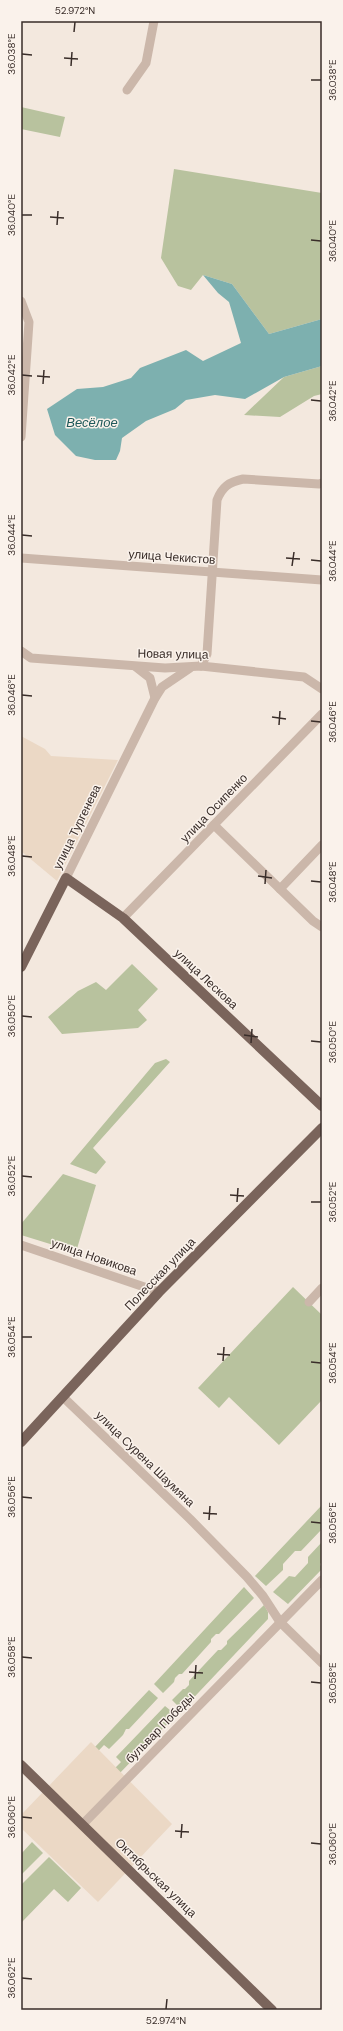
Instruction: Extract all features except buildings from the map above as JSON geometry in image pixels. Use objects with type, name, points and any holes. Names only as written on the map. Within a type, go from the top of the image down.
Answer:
[{"type":"main road","name":"улица Лескова","points":[[66,878],[123,918],[322,1106]]},
{"type":"main road","name":"улица Тургенева","points":[[21,967],[66,878]]},
{"type":"main road","name":"Полесская улица","points":[[21,1442],[159,1292],[322,1128]]},
{"type":"main road","name":"Октябрьская улица","points":[[21,1765],[272,2010]]},
{"type":"street","points":[[127,90],[131,82],[146,63],[154,21]]},
{"type":"street","points":[[21,301],[29,322],[21,437]]},
{"type":"street","points":[[201,666],[206,654],[217,500],[220,492],[225,486],[233,481],[243,479],[322,483]]},
{"type":"street","name":"улица Чекистов","points":[[21,558],[322,580]]},
{"type":"street","name":"Новая улица","points":[[21,651],[31,658],[134,666],[191,668],[201,666],[304,677],[322,689]]},
{"type":"street","points":[[134,666],[150,678],[153,684],[155,698]]},
{"type":"street","name":"улица Тургенева","points":[[66,878],[155,698],[162,687],[191,668]]},
{"type":"street","name":"улица Осипенко","points":[[123,918],[322,714]]},
{"type":"street","points":[[214,825],[322,927]]},
{"type":"street","points":[[280,888],[322,845]]},
{"type":"street","name":"улица Новикова","points":[[21,1245],[159,1292]]},
{"type":"street","points":[[308,1302],[322,1288]]},
{"type":"street","name":"улица Сурена Шаумяна","points":[[63,1397],[185,1514],[247,1577],[263,1596],[280,1622],[322,1664]]},
{"type":"street","name":"бульвар Победы","points":[[82,1825],[322,1580]]},
{"type":"green space","points":[[21,107],[65,117],[60,137],[21,129]]},
{"type":"green space","points":[[174,169],[322,193],[322,319],[269,334],[232,284],[203,275],[191,290],[178,286],[161,258]]},
{"type":"green space","points":[[322,366],[322,394],[314,396],[280,417],[244,415],[284,377]]},
{"type":"green space","points":[[132,964],[158,989],[138,1010],[147,1020],[138,1028],[62,1034],[48,1017],[78,991],[96,982],[106,990]]},
{"type":"green space","points":[[166,1059],[170,1062],[93,1148],[106,1162],[96,1174],[70,1164],[155,1063]]},
{"type":"green space","points":[[63,1174],[96,1185],[76,1252],[21,1235],[21,1224]]},
{"type":"green space","points":[[293,1287],[322,1315],[322,1400],[279,1445],[229,1397],[219,1408],[198,1388]]},
{"type":"green space","points":[[322,1505],[322,1529],[301,1551],[295,1551],[283,1564],[283,1570],[266,1586],[255,1576]]},
{"type":"green space","points":[[322,1542],[322,1562],[320,1564],[322,1569],[288,1604],[273,1592],[289,1576],[295,1577],[308,1563],[308,1557]]},
{"type":"green space","points":[[244,1587],[254,1598],[219,1634],[216,1634],[211,1639],[211,1642],[182,1674],[179,1674],[175,1678],[174,1682],[163,1693],[154,1684]]},
{"type":"green space","points":[[264,1605],[268,1612],[268,1619],[182,1710],[172,1700],[189,1685],[189,1681],[218,1650],[221,1650],[227,1644],[227,1641]]},
{"type":"green space","points":[[149,1690],[158,1698],[129,1729],[126,1729],[123,1735],[109,1749],[104,1745],[83,1767],[58,1786]]},
{"type":"green space","points":[[165,1706],[176,1715],[117,1776],[112,1771],[121,1762],[116,1757]]},
{"type":"green space","points":[[32,1842],[43,1853],[21,1875],[21,1854]]},
{"type":"green space","points":[[49,1857],[81,1888],[68,1902],[54,1889],[21,1923],[21,1885]]},
{"type":"shaded area","points":[[21,736],[45,749],[51,756],[118,760],[57,881],[21,851]]},
{"type":"shaded area","points":[[91,1742],[172,1824],[98,1902],[21,1828],[21,1815]]},
{"type":"water","name":"Весёлое","points":[[203,275],[232,284],[269,334],[322,319],[322,366],[284,377],[245,399],[215,395],[186,400],[175,409],[146,421],[122,438],[120,451],[116,460],[95,460],[76,456],[55,435],[47,409],[77,389],[103,387],[131,378],[140,368],[186,350],[203,361],[241,343],[229,302],[218,293]]}]
